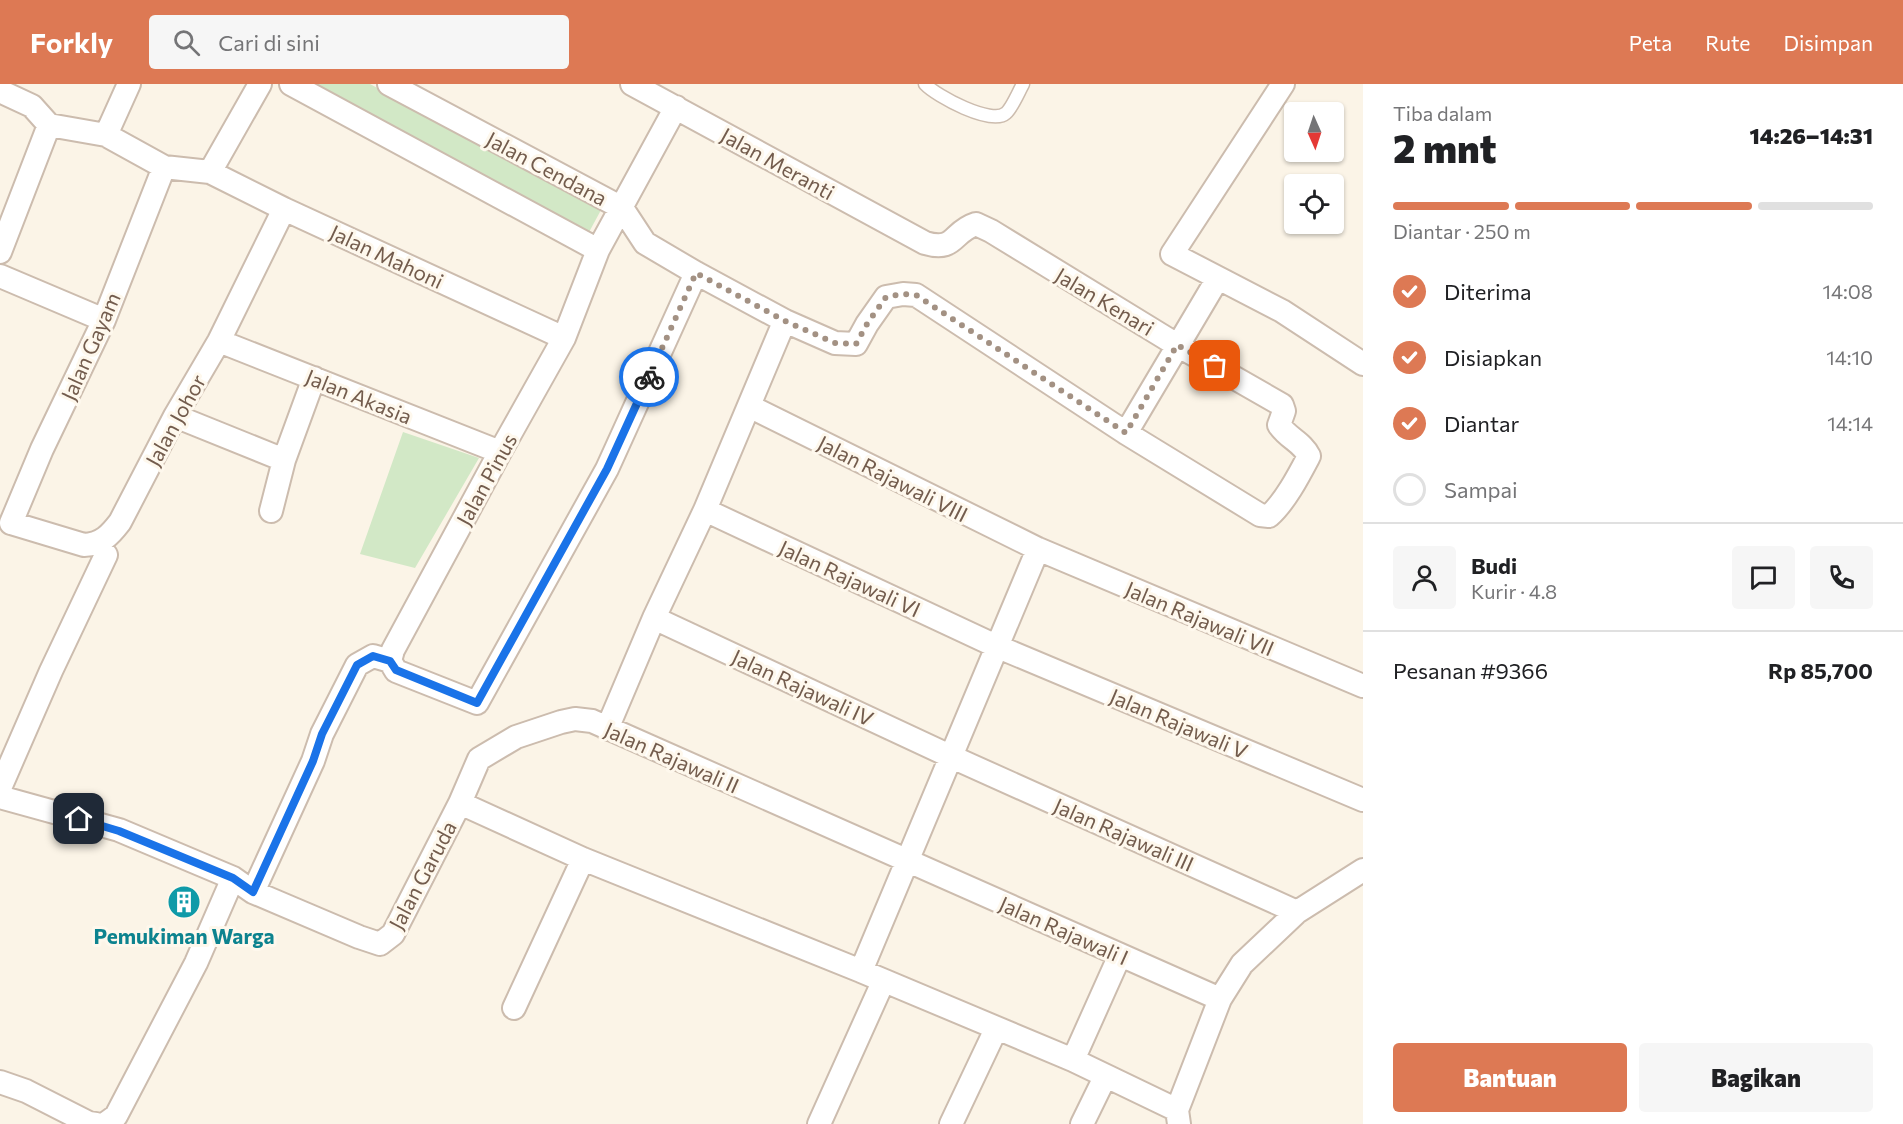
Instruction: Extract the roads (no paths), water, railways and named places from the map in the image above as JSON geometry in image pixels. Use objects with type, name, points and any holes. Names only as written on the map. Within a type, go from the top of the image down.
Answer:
[{"type":"street","points":[[106,135],[129,84]]},
{"type":"street","points":[[0,89],[33,106],[49,125],[106,135],[164,167],[210,172],[260,84]]},
{"type":"street","points":[[291,84],[598,250]]},
{"type":"street","name":"Jalan Cendana","points":[[389,84],[622,208],[645,243],[784,324],[835,343],[856,344],[886,297],[903,294],[916,295],[1126,433]]},
{"type":"street","name":"Jalan Meranti","points":[[632,84],[925,243]]},
{"type":"street","points":[[1282,84],[1172,254],[1282,311],[1363,364]]},
{"type":"street","name":"Jalan Pinus","points":[[390,661],[393,651],[500,452],[564,338],[598,250],[676,107]]},
{"type":"street","points":[[0,252],[49,125]]},
{"type":"street","name":"Jalan Gayam","points":[[5,527],[104,320],[164,167]]},
{"type":"street","name":"Jalan Mahoni","points":[[210,172],[284,209],[564,338]]},
{"type":"street","name":"Jalan Johor","points":[[5,527],[84,545],[95,545],[110,535],[120,522],[175,416],[219,340],[284,209]]},
{"type":"street","name":"Jalan Kenari","points":[[925,243],[938,247],[951,243],[964,228],[976,224],[991,231],[1177,345],[1282,405],[1284,411],[1279,425],[1287,436],[1305,448],[1309,456],[1276,510],[1269,516],[1260,516],[1126,433]]},
{"type":"street","points":[[253,892],[313,761],[322,734],[357,665],[373,656],[390,661],[396,670],[477,703],[607,469],[696,273]]},
{"type":"street","points":[[0,276],[104,320]]},
{"type":"street","points":[[1126,433],[1218,278]]},
{"type":"street","points":[[607,729],[654,618],[705,510],[784,324]]},
{"type":"street","name":"Jalan Akasia","points":[[219,340],[500,452]]},
{"type":"street","points":[[271,511],[284,460],[314,378]]},
{"type":"street","name":"Jalan Rajawali VIII","points":[[749,406],[1038,549]]},
{"type":"street","points":[[175,416],[284,460]]},
{"type":"street","name":"Jalan Rajawali VI","points":[[705,510],[996,646]]},
{"type":"street","points":[[861,971],[1038,549]]},
{"type":"street","name":"Jalan Rajawali VII","points":[[1038,549],[1363,686]]},
{"type":"street","points":[[0,788],[105,555]]},
{"type":"street","name":"Jalan Rajawali IV","points":[[654,618],[952,757]]},
{"type":"street","name":"Jalan Rajawali V","points":[[996,646],[1363,800]]},
{"type":"street","name":"Jalan Rajawali II","points":[[460,803],[479,759],[516,737],[575,719],[592,721],[908,861]]},
{"type":"street","name":"Jalan Rajawali III","points":[[952,757],[1297,912]]},
{"type":"street","name":"Jalan Garuda","points":[[0,797],[119,831],[233,878],[253,892],[380,944],[393,934],[460,803],[583,859],[861,971],[1073,1060],[1178,1117]]},
{"type":"street","points":[[514,1008],[583,859]]},
{"type":"street","name":"Jalan Rajawali I","points":[[908,861],[1220,999]]},
{"type":"street","points":[[1178,1117],[1220,999],[1242,964],[1297,912],[1363,870]]},
{"type":"street","points":[[105,1124],[116,1116],[184,987],[233,878]]},
{"type":"street","points":[[1073,1060],[1120,955]]},
{"type":"street","points":[[819,1124],[883,982]]},
{"type":"street","points":[[951,1124],[996,1029]]},
{"type":"street","points":[[1082,1124],[1105,1077]]},
{"type":"street","points":[[0,1082],[26,1091],[89,1123],[96,1124]]},
{"type":"lane","points":[[925,84],[947,100],[996,118],[1006,113],[1023,84]]},
{"type":"place","name":"Pemukiman Warga","points":[[184,902]]}]
